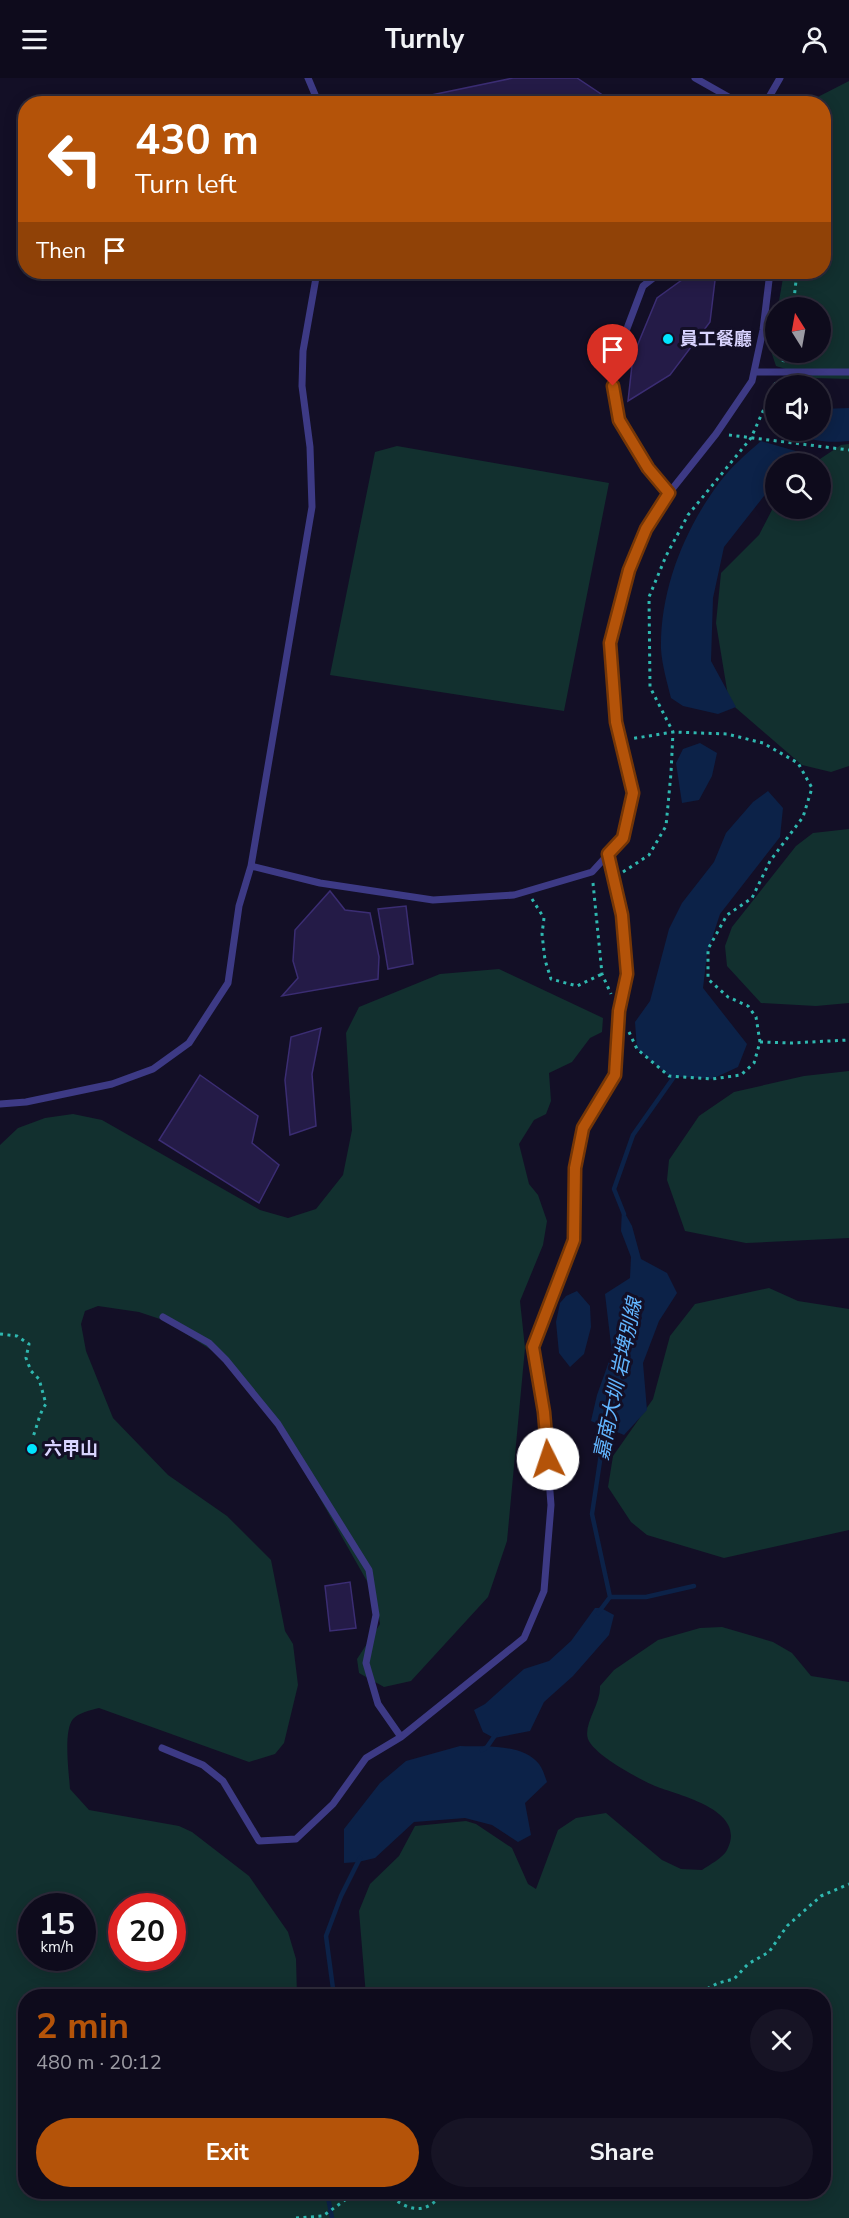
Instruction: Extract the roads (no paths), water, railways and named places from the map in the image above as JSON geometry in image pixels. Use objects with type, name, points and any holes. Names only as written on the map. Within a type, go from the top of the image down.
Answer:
[{"type":"lane","points":[[308,78],[316,96]]},
{"type":"lane","points":[[695,78],[727,96]]},
{"type":"lane","points":[[770,96],[780,78]]},
{"type":"lane","points":[[0,1104],[26,1102],[112,1084],[153,1069],[189,1043],[228,983],[239,906],[250,866],[312,507],[310,447],[302,386],[303,351],[316,279]]},
{"type":"lane","points":[[652,279],[643,286],[617,355],[613,386],[619,420],[648,468],[669,493]]},
{"type":"lane","points":[[250,866],[320,883],[433,900],[514,895],[591,872],[623,838],[633,793],[616,722],[610,643],[629,570],[646,529],[669,493],[716,434],[752,381],[763,330],[769,279]]},
{"type":"lane","points":[[754,372],[849,372]]},
{"type":"lane","points":[[162,1748],[203,1765],[223,1781],[259,1840],[296,1839],[333,1804],[366,1758],[401,1737],[524,1638],[544,1591],[551,1505],[544,1412],[533,1347],[574,1240],[575,1168],[583,1128],[615,1075],[619,1011],[627,974],[622,915],[608,854]]},
{"type":"lane","points":[[163,1317],[208,1343],[226,1360],[278,1424],[369,1570],[376,1615],[366,1663],[378,1704],[401,1737]]},
{"type":"water","points":[[849,408],[849,441],[828,442],[820,441],[831,441],[831,409]]},
{"type":"water","points":[[761,441],[799,452],[765,453],[765,495],[724,547],[713,598],[711,661],[736,707],[718,714],[683,706],[671,698],[661,649],[662,627],[670,583],[685,541],[706,501],[739,461]]},
{"type":"water","points":[[700,743],[717,753],[712,776],[699,800],[682,803],[676,763],[683,749]]},
{"type":"water","points":[[768,791],[783,808],[780,837],[720,914],[707,954],[703,988],[747,1044],[738,1067],[712,1079],[669,1076],[637,1049],[635,1022],[650,1001],[669,929],[682,903],[714,862],[726,833],[753,802]]},
{"type":"water","points":[[622,1208],[632,1226],[641,1259],[667,1273],[677,1293],[659,1321],[643,1363],[647,1410],[624,1435],[591,1421],[597,1395],[612,1353],[605,1294],[630,1278],[631,1257],[621,1231]]},
{"type":"water","points":[[577,1291],[590,1306],[591,1327],[584,1354],[570,1367],[559,1353],[556,1322],[560,1303],[566,1296]]},
{"type":"water","points":[[595,1608],[601,1608],[614,1615],[609,1635],[573,1676],[544,1702],[530,1731],[494,1738],[483,1732],[474,1710],[485,1704],[524,1669],[549,1661],[571,1641]]},
{"type":"water","points":[[460,1746],[513,1749],[532,1757],[539,1764],[547,1782],[525,1803],[531,1835],[518,1842],[492,1825],[465,1818],[414,1822],[375,1858],[344,1863],[344,1829],[380,1783],[406,1761]]},
{"type":"waterway","name":"嘉南大圳 岩埤別線","points":[[624,1214],[614,1189],[633,1135],[676,1074]]},
{"type":"waterway","name":"嘉南大圳 岩埤別線","points":[[598,1613],[610,1597],[592,1514],[606,1421]]},
{"type":"waterway","points":[[610,1597],[646,1597],[694,1586]]},
{"type":"waterway","name":"嘉南大圳 岩埤別線","points":[[482,1750],[496,1734]]},
{"type":"waterway","name":"嘉南大圳 岩埤別線","points":[[333,1989],[326,1936],[341,1896],[360,1858]]},
{"type":"waterway","name":"嘉南大圳 岩埤別線","points":[[328,2199],[332,2218]]},
{"type":"place","name":"員工餐廳","points":[[668,339]]},
{"type":"place","name":"六甲山","points":[[32,1449]]}]
